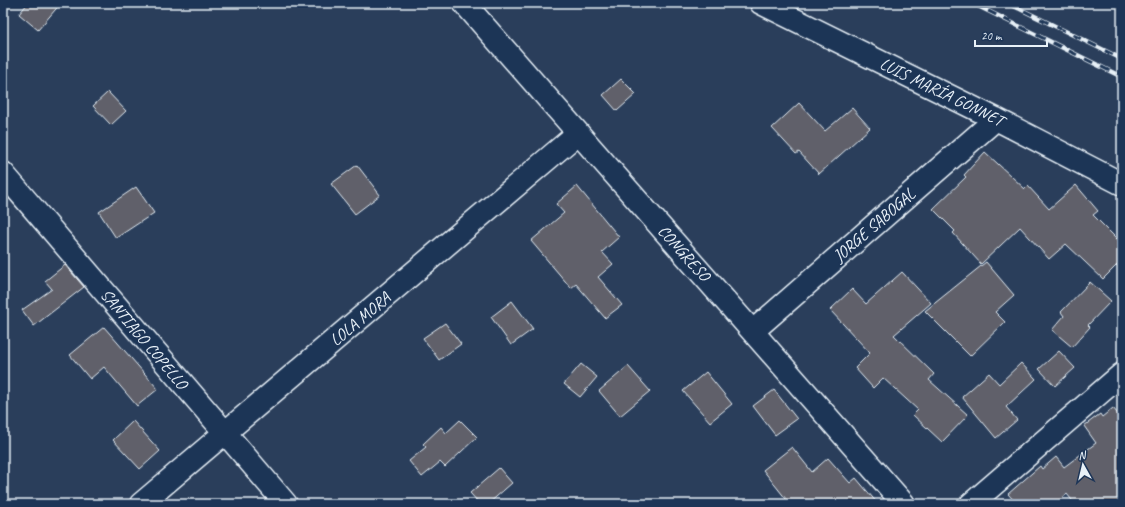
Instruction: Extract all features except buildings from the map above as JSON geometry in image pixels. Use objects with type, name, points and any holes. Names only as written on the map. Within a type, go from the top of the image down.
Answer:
[{"type":"street","name":"CONGRESO","points":[[464,3],[577,134],[753,331],[904,504]]},
{"type":"street","name":"LUIS MARÍA GONNET","points":[[761,3],[996,119],[1122,184]]},
{"type":"street","name":"JORGE SABOGAL","points":[[753,331],[996,119]]},
{"type":"street","name":"LOLA MORA","points":[[141,504],[577,134]]},
{"type":"street","name":"SANTIAGO COPELLO","points":[[3,173],[286,504]]},
{"type":"street","points":[[971,504],[1122,374]]},
{"type":"railway","points":[[972,3],[1122,77]]},
{"type":"railway","points":[[1008,3],[1122,59]]}]
